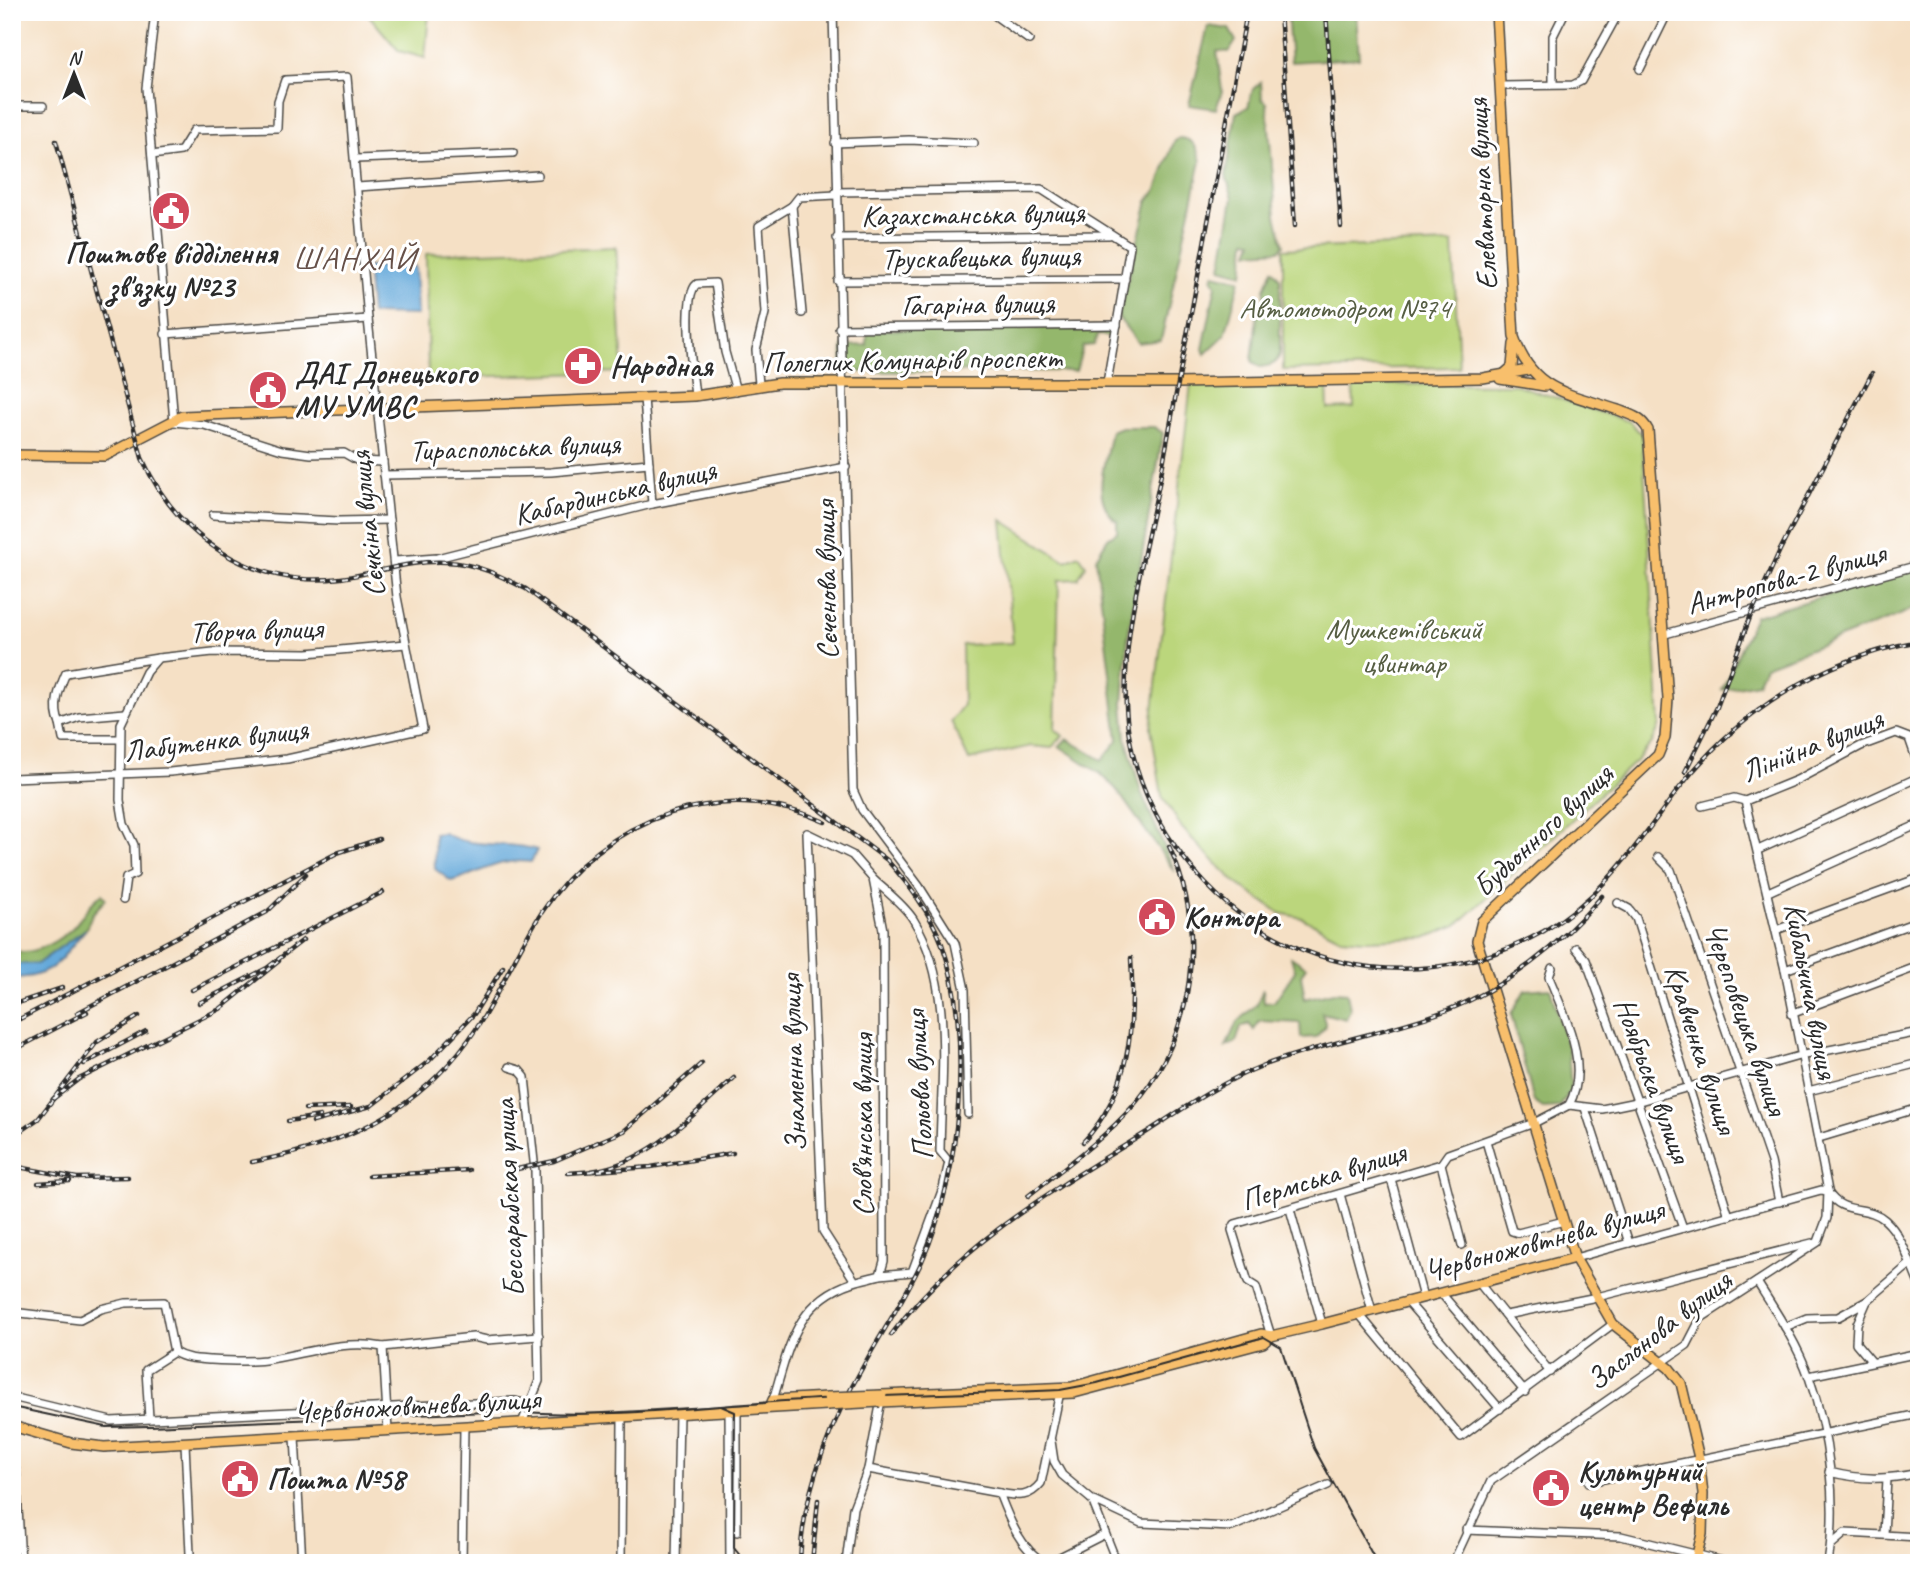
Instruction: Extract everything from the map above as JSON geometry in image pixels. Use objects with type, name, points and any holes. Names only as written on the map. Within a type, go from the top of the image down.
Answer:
[{"type":"main road","name":"Елеваторна вулиця","points":[[1496,12],[1514,337],[1528,370]]},
{"type":"main road","points":[[1495,378],[1512,367],[1514,337]]},
{"type":"main road","name":"Полеглих Комунарів проспект","points":[[12,455],[106,456],[182,416],[695,396],[736,391],[759,384],[1495,378],[1528,370]]},
{"type":"main road","name":"Будьонного вулиця","points":[[1528,370],[1557,390],[1636,416],[1648,430],[1668,699],[1662,750],[1482,921],[1478,930],[1482,957],[1575,1258],[1613,1324],[1661,1362],[1681,1383],[1699,1458],[1704,1515],[1696,1559]]},
{"type":"main road","points":[[1495,378],[1532,383],[1557,390]]},
{"type":"main road","name":"Червоножовтнева вулиця","points":[[12,1426],[87,1446],[185,1443],[733,1410],[771,1404],[1060,1391],[1261,1334],[1271,1336],[1322,1324],[1575,1258]]},
{"type":"street","points":[[155,12],[146,88],[173,419],[183,425],[210,427],[282,450],[311,454],[344,453],[358,461],[383,462]]},
{"type":"street","name":"Сєченова вулиця","points":[[832,12],[853,790],[862,810],[919,886],[955,943],[965,990],[968,1114]]},
{"type":"street","points":[[990,12],[1029,40]]},
{"type":"street","points":[[1553,84],[1553,36],[1565,12]]},
{"type":"street","points":[[1501,86],[1573,85],[1581,81],[1619,12]]},
{"type":"street","points":[[1640,69],[1668,12]]},
{"type":"street","name":"Сєчкіна вулиця","points":[[152,155],[181,151],[192,130],[277,128],[278,101],[288,79],[347,77],[368,319],[397,597],[423,729]]},
{"type":"street","points":[[12,106],[43,106]]},
{"type":"street","points":[[835,143],[909,140],[974,143]]},
{"type":"street","points":[[356,159],[513,153]]},
{"type":"street","points":[[357,187],[538,175]]},
{"type":"street","points":[[759,384],[756,350],[765,313],[758,243],[759,226],[792,206],[799,197],[1041,189],[1130,246],[1107,383]]},
{"type":"street","points":[[792,206],[802,313]]},
{"type":"street","name":"Казахстанська вулиця","points":[[837,238],[1109,235]]},
{"type":"street","name":"Трускавецька вулиця","points":[[838,281],[1125,279]]},
{"type":"street","points":[[695,396],[689,321],[691,290],[697,284],[715,283],[725,352],[736,391]]},
{"type":"street","points":[[165,334],[368,319]]},
{"type":"street","name":"Гагаріна вулиця","points":[[839,328],[1117,325]]},
{"type":"street","points":[[644,398],[652,504]]},
{"type":"street","name":"Тираспольська вулиця","points":[[384,475],[551,472],[649,463]]},
{"type":"street","name":"Кабардинська вулиця","points":[[395,561],[436,558],[652,504],[846,467]]},
{"type":"street","points":[[213,515],[339,521],[389,520]]},
{"type":"street","name":"Антропова-2 вулиця","points":[[1665,634],[1919,565]]},
{"type":"street","name":"Творча вулиця","points":[[122,900],[126,878],[135,874],[134,845],[121,810],[120,739],[125,713],[146,672],[159,658],[213,652],[307,653],[406,644]]},
{"type":"street","points":[[120,739],[63,739],[56,716],[59,690],[66,673],[159,658]]},
{"type":"street","points":[[60,724],[79,717],[125,713]]},
{"type":"street","name":"Лабутенка вулиця","points":[[12,778],[120,775],[287,760],[423,729]]},
{"type":"street","name":"Лінійна вулиця","points":[[1702,806],[1734,798],[1745,801],[1797,780],[1861,746],[1896,733],[1909,738],[1919,767]]},
{"type":"street","points":[[1759,850],[1919,777]]},
{"type":"street","name":"Кибальчича вулиця","points":[[1745,801],[1759,850],[1785,970],[1799,1056],[1819,1138],[1828,1191]]},
{"type":"street","points":[[1768,892],[1919,824]]},
{"type":"street","points":[[12,826],[14,917]]},
{"type":"street","name":"Знаменна вулиця","points":[[855,1281],[823,1231],[807,833],[852,855],[873,879]]},
{"type":"street","name":"Череповецька вулиця","points":[[1658,857],[1671,870],[1739,1075],[1772,1162],[1780,1202]]},
{"type":"street","points":[[1776,930],[1919,878]]},
{"type":"street","name":"Слов’янська вулиця","points":[[873,879],[883,930],[886,1151],[884,1261],[880,1275]]},
{"type":"street","name":"Польова вулиця","points":[[873,879],[912,917],[933,962],[941,1026],[940,1151],[949,1162],[943,1188],[912,1272],[880,1275]]},
{"type":"street","name":"Кравченка вулиця","points":[[1618,903],[1629,909],[1636,918],[1730,1216]]},
{"type":"street","points":[[1785,970],[1919,921]]},
{"type":"street","name":"Ноябрьска вулиця","points":[[1576,948],[1586,960],[1683,1228]]},
{"type":"street","points":[[1791,1014],[1919,966]]},
{"type":"street","points":[[1552,968],[1549,977],[1577,1056],[1573,1098],[1569,1105],[1585,1108],[1636,1102],[1799,1056],[1919,1032]]},
{"type":"street","points":[[1808,1091],[1919,1063]]},
{"type":"street","name":"Бессарабская улица","points":[[509,1067],[519,1070],[525,1077],[535,1171],[539,1381],[522,1423]]},
{"type":"street","name":"Пермська вулиця","points":[[1271,1336],[1256,1287],[1248,1282],[1232,1227],[1441,1164],[1448,1154],[1534,1123],[1569,1105]]},
{"type":"street","points":[[1585,1108],[1629,1243]]},
{"type":"street","points":[[1819,1138],[1919,1108]]},
{"type":"street","points":[[1486,1141],[1512,1231],[1518,1233],[1564,1221]]},
{"type":"street","points":[[1441,1164],[1462,1245]]},
{"type":"street","points":[[1391,1179],[1423,1297]]},
{"type":"street","points":[[1506,1315],[1597,1297],[1818,1242],[1827,1219],[1828,1191]]},
{"type":"street","points":[[1828,1191],[1834,1201],[1849,1210],[1869,1212],[1884,1219],[1894,1230],[1919,1284]]},
{"type":"street","name":"Червоножовтнева вулиця","points":[[1575,1258],[1828,1191]]},
{"type":"street","points":[[1340,1194],[1372,1311]]},
{"type":"street","points":[[1290,1209],[1322,1324]]},
{"type":"street","name":"Заслонова вулиця","points":[[1453,1563],[1491,1480],[1687,1345],[1700,1318],[1818,1242]]},
{"type":"street","points":[[1784,1327],[1807,1318],[1838,1317],[1867,1301],[1910,1264]]},
{"type":"street","points":[[771,1404],[795,1329],[806,1312],[822,1297],[855,1281],[880,1275]]},
{"type":"street","points":[[1757,1282],[1809,1376],[1824,1433],[1832,1521],[1828,1563]]},
{"type":"street","points":[[1479,1283],[1550,1372]]},
{"type":"street","points":[[1441,1293],[1525,1392]]},
{"type":"street","points":[[12,1312],[80,1320],[101,1309],[126,1303],[163,1301],[174,1352],[146,1370],[149,1418]]},
{"type":"street","points":[[1407,1301],[1500,1409]]},
{"type":"street","points":[[1867,1301],[1857,1324],[1856,1343],[1872,1362]]},
{"type":"street","points":[[1359,1314],[1461,1437],[1613,1324]]},
{"type":"street","name":"Бессарабская улица","points":[[174,1352],[182,1357],[233,1361],[265,1360],[328,1345],[368,1344],[383,1347],[473,1337],[487,1340],[538,1336]]},
{"type":"street","points":[[383,1347],[388,1431]]},
{"type":"street","points":[[1809,1376],[1919,1353]]},
{"type":"street","points":[[868,1469],[1023,1497],[1034,1492],[1041,1483],[1060,1391]]},
{"type":"street","points":[[12,1397],[98,1420],[514,1401],[528,1404]]},
{"type":"street","points":[[846,1563],[853,1508],[868,1469],[881,1399]]},
{"type":"street","points":[[733,1410],[737,1532]]},
{"type":"street","points":[[730,1563],[733,1410]]},
{"type":"street","points":[[676,1563],[679,1413]]},
{"type":"street","points":[[1589,1482],[1919,1413]]},
{"type":"street","points":[[621,1563],[622,1417]]},
{"type":"street","points":[[462,1563],[464,1427]]},
{"type":"street","points":[[295,1437],[302,1563]]},
{"type":"street","points":[[1051,1441],[1054,1461],[1062,1475],[1093,1500],[1141,1523],[1232,1527],[1328,1485]]},
{"type":"street","points":[[185,1443],[190,1554]]},
{"type":"street","points":[[16,1471],[21,1563]]},
{"type":"street","points":[[1829,1472],[1859,1479],[1887,1479],[1917,1473],[1916,1536],[1845,1533],[1830,1545]]},
{"type":"street","points":[[1884,1534],[1887,1479]]},
{"type":"street","points":[[999,1493],[1021,1540],[1035,1558],[1047,1563],[1058,1561],[1105,1534]]},
{"type":"street","points":[[1093,1500],[1117,1563]]},
{"type":"street","points":[[1832,1521],[1845,1533]]},
{"type":"street","points":[[1466,1530],[1620,1536],[1696,1559],[1731,1563]]},
{"type":"green space","points":[[366,12],[429,12],[425,58],[399,51]]},
{"type":"green space","points":[[1287,12],[1356,12],[1359,58],[1291,62]]},
{"type":"green space","points":[[1208,26],[1229,29],[1236,41],[1229,52],[1217,51],[1222,91],[1216,109],[1189,105]]},
{"type":"green space","points":[[1261,82],[1262,99],[1267,103],[1276,216],[1284,245],[1279,250],[1249,252],[1253,241],[1246,240],[1243,274],[1221,268],[1233,198],[1226,176],[1236,113],[1248,107],[1253,89]]},
{"type":"green space","points":[[1179,138],[1191,142],[1201,161],[1161,340],[1138,343],[1118,317],[1148,201],[1157,189],[1174,142]]},
{"type":"green space","name":"Автомотодром №74","points":[[1453,243],[1459,367],[1283,370],[1283,249]]},
{"type":"green space","points":[[616,247],[623,372],[428,378],[426,254]]},
{"type":"green space","points":[[1273,269],[1280,278],[1280,353],[1273,364],[1260,367],[1252,361],[1257,316],[1263,313],[1265,288]]},
{"type":"green space","points":[[1214,274],[1240,280],[1225,335],[1205,354],[1203,349],[1216,285],[1212,278]]},
{"type":"green space","points":[[1112,327],[1111,338],[1098,334],[1094,345],[1083,346],[1076,371],[842,372],[843,346],[867,345],[867,330]]},
{"type":"green space","name":"Мушкетівський цвинтар","points":[[1191,384],[1327,384],[1328,409],[1354,408],[1353,384],[1517,385],[1630,422],[1642,435],[1660,725],[1652,743],[1637,760],[1457,925],[1425,938],[1365,940],[1341,938],[1302,918],[1280,913],[1235,882],[1182,828],[1162,796],[1151,728]]},
{"type":"green space","points":[[1121,427],[1154,427],[1163,433],[1128,636],[1123,703],[1126,738],[1141,792],[1175,872],[1116,789],[1101,774],[1059,746],[1067,739],[1102,760],[1118,740],[1096,558],[1108,538],[1117,532],[1117,521],[1108,512],[1101,491],[1111,431]]},
{"type":"green space","points":[[1002,520],[1066,561],[1079,555],[1086,565],[1078,579],[1059,580],[1055,729],[1063,736],[1051,748],[1031,746],[969,760],[951,721],[963,705],[962,645],[1013,643]]},
{"type":"green space","points":[[1919,569],[1919,605],[1900,615],[1765,666],[1757,683],[1722,690],[1755,616]]},
{"type":"green space","points":[[102,894],[106,899],[92,914],[86,929],[37,964],[12,964],[12,950],[27,952],[57,940],[73,927]]},
{"type":"green space","points":[[1291,957],[1306,967],[1301,975],[1305,999],[1333,992],[1347,993],[1350,1009],[1346,1019],[1322,1013],[1326,1026],[1316,1037],[1301,1038],[1300,1023],[1260,1021],[1254,1030],[1249,1024],[1241,1027],[1236,1042],[1226,1047],[1236,1024],[1257,1004],[1263,989],[1264,1003],[1274,1002],[1295,971]]},
{"type":"green space","points":[[1550,988],[1568,1049],[1571,1089],[1560,1107],[1543,1108],[1534,1102],[1511,1014],[1525,990]]},
{"type":"water","points":[[415,266],[417,315],[371,314],[367,267]]},
{"type":"water","points":[[444,833],[466,841],[537,850],[531,862],[499,864],[451,881],[435,869],[434,834]]},
{"type":"water","points":[[86,929],[62,958],[48,970],[38,975],[12,978],[12,964],[37,964]]},
{"type":"tram line","points":[[12,1407],[106,1427],[511,1411],[576,1414],[641,1412],[844,1398],[1060,1390],[1097,1383],[1264,1337],[1281,1347],[1314,1448],[1377,1563]]},
{"type":"tram line","points":[[721,1406],[735,1412],[734,1548],[746,1563]]},
{"type":"railway","points":[[1247,12],[1163,464],[1135,599],[1126,668],[1129,735],[1137,768],[1149,800],[1165,830],[1184,859],[1207,885],[1259,928],[1320,956],[1385,968],[1418,968],[1483,957],[1544,931],[1585,902],[1633,850],[1700,763],[1754,714],[1783,694],[1848,661],[1919,641]]},
{"type":"railway","points":[[1280,12],[1295,226]]},
{"type":"railway","points":[[1326,12],[1341,227]]},
{"type":"railway","points":[[56,141],[142,458],[175,512],[197,534],[221,552],[248,566],[277,575],[308,579],[341,578],[406,565],[446,562],[478,568],[526,589],[887,860],[911,889],[931,921],[942,944],[952,979],[960,1061],[954,1147],[946,1188],[922,1261],[841,1409],[820,1459],[806,1511],[800,1563]]},
{"type":"railway","points":[[1685,772],[1717,707],[1752,612],[1780,550],[1872,373]]},
{"type":"railway","points":[[252,1162],[327,1143],[374,1122],[417,1094],[437,1076],[471,1037],[542,912],[568,879],[598,852],[631,830],[667,814],[706,805],[745,803],[785,809],[825,822]]},
{"type":"railway","points":[[12,1023],[337,853],[379,839]]},
{"type":"railway","points":[[1028,1196],[1109,1130],[1133,1106],[1154,1078],[1170,1047],[1182,1015],[1189,981],[1191,947],[1189,912],[1169,846]]},
{"type":"railway","points":[[77,1013],[267,912],[306,874]]},
{"type":"railway","points":[[192,990],[383,892]]},
{"type":"railway","points":[[891,1335],[946,1273],[1008,1222],[1203,1096],[1262,1066],[1422,1019],[1468,1001],[1531,963],[1550,948],[1602,896]]},
{"type":"railway","points":[[199,1003],[267,968],[303,940]]},
{"type":"railway","points":[[1083,1142],[1111,1101],[1127,1055],[1132,1007],[1131,958]]},
{"type":"railway","points":[[53,1099],[79,1079],[220,1009],[279,961]]},
{"type":"railway","points":[[313,1122],[371,1106],[429,1061],[474,1014],[503,967]]},
{"type":"railway","points":[[12,1005],[62,988]]},
{"type":"railway","points":[[12,1051],[87,1012]]},
{"type":"railway","points":[[12,1137],[38,1119],[97,1042],[139,1016]]},
{"type":"railway","points":[[84,1064],[146,1031]]},
{"type":"railway","points":[[508,1171],[554,1161],[624,1131],[702,1063]]},
{"type":"railway","points":[[591,1171],[613,1166],[651,1148],[734,1078]]},
{"type":"railway","points":[[305,1109],[351,1107]]},
{"type":"railway","points":[[288,1121],[320,1116]]},
{"type":"railway","points":[[568,1173],[651,1167],[733,1153]]},
{"type":"railway","points":[[13,1166],[77,1178],[128,1177]]},
{"type":"railway","points":[[369,1176],[469,1170]]},
{"type":"railway","points":[[38,1183],[70,1181]]},
{"type":"railway","points":[[812,1563],[818,1500]]},
{"type":"place","name":"Поштове відділення зв'язку №23","points":[[171,211]]},
{"type":"place","name":"Народная","points":[[583,366]]},
{"type":"place","name":"ДАІ Донецького МУ УМВС","points":[[268,390]]},
{"type":"place","name":"Контора","points":[[1157,917]]},
{"type":"place","name":"Пошта №58","points":[[240,1479]]},
{"type":"place","name":"Культурний центр Вефиль","points":[[1551,1488]]},
{"type":"district","name":"ШАНХАЙ","points":[[355,258]]}]
